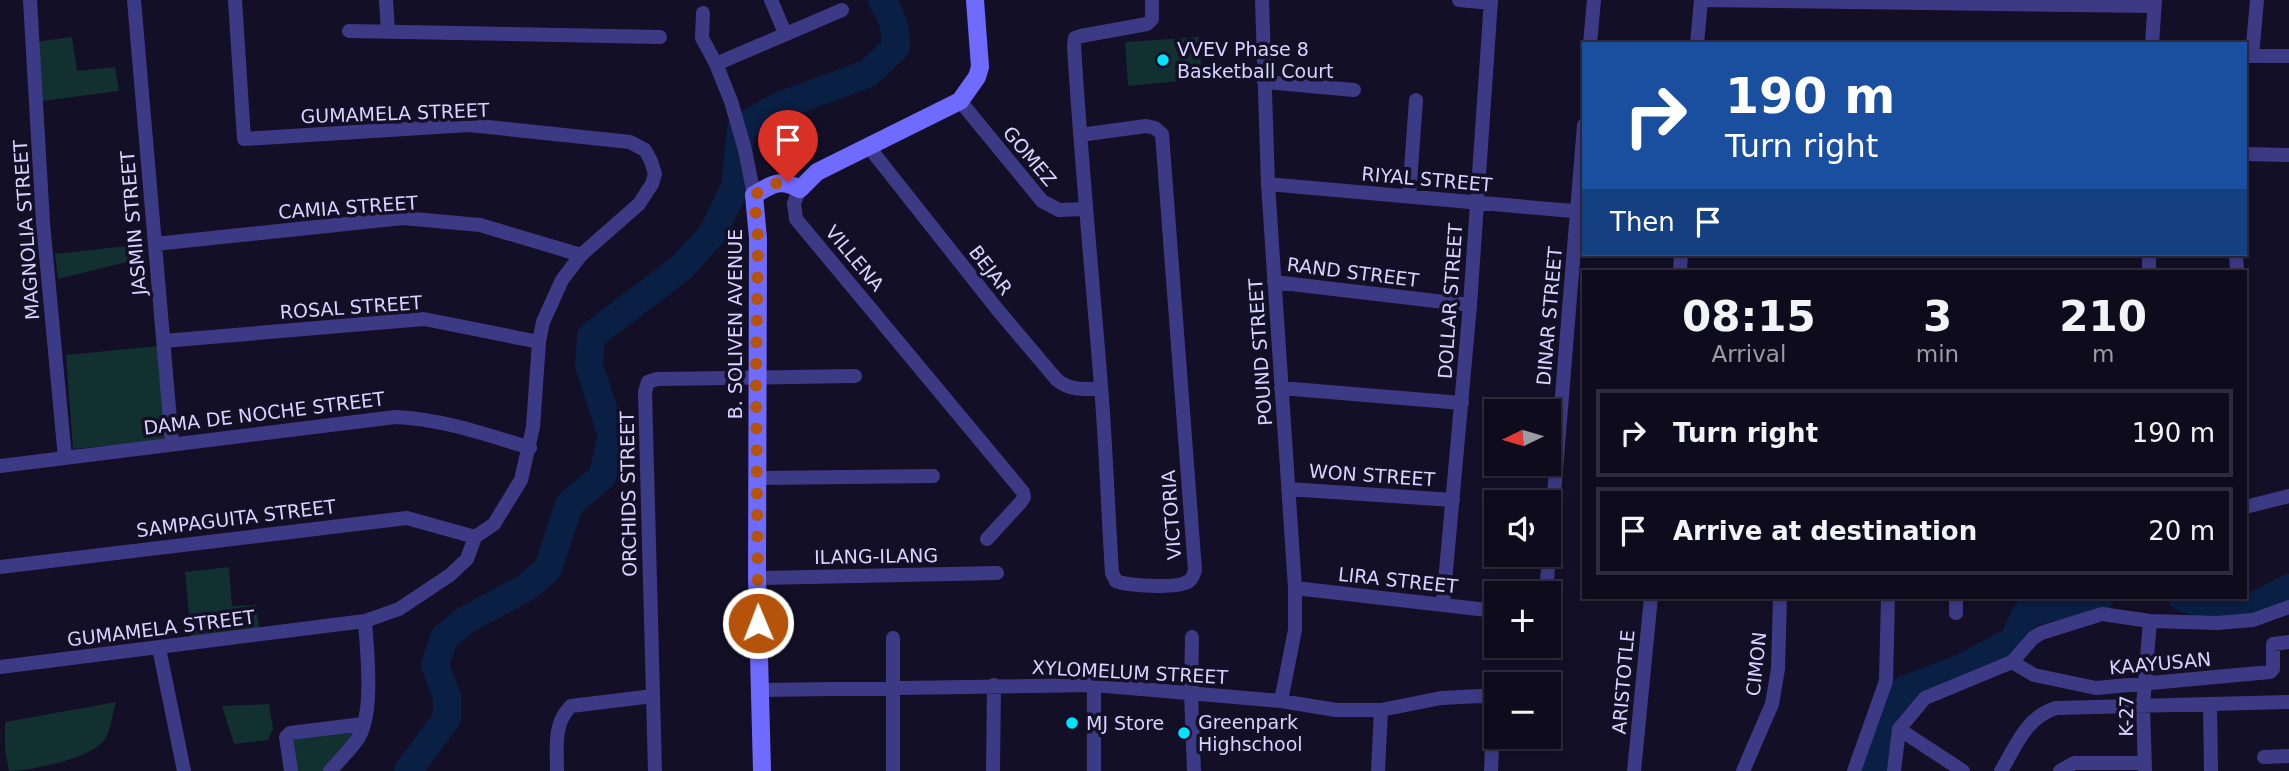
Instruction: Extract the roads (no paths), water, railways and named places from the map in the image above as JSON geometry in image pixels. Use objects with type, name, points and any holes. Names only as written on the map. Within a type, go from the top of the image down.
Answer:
[{"type":"street","name":"MAGNOLIA STREET","points":[[30,0],[43,223],[65,458]]},
{"type":"street","name":"JASMIN STREET","points":[[134,0],[172,443]]},
{"type":"street","name":"GUMAMELA STREET","points":[[0,667],[365,621],[399,609],[450,575],[467,559],[475,537],[494,524],[521,480],[533,427],[543,322],[562,280],[582,255],[639,204],[652,184],[655,174],[645,150],[630,142],[470,125],[244,139],[235,0]]},
{"type":"street","points":[[386,0],[388,32]]},
{"type":"street","points":[[771,0],[785,33]]},
{"type":"street","points":[[754,195],[772,184],[788,182],[800,188],[817,172],[960,101],[977,77],[980,67],[975,0]]},
{"type":"street","name":"VICTORIA","points":[[1080,135],[1146,126],[1155,128],[1162,134],[1195,570],[1192,578],[1184,584],[1126,585],[1116,581],[1112,573],[1101,389],[1080,135],[1075,38],[1147,24],[1152,19],[1152,0]]},
{"type":"street","name":"POUND STREET","points":[[1262,0],[1268,184],[1295,588],[1295,630],[1281,701]]},
{"type":"street","points":[[1459,0],[1491,1]]},
{"type":"street","points":[[1590,42],[1594,0]]},
{"type":"street","points":[[1697,42],[1701,0],[2154,3],[2152,42]]},
{"type":"street","points":[[2258,0],[2249,56],[2289,56]]},
{"type":"street","name":"DOLLAR STREET","points":[[1443,604],[1470,305],[1491,1]]},
{"type":"street","points":[[716,64],[842,10]]},
{"type":"street","name":"B. SOLIVEN AVENUE","points":[[703,13],[702,38],[731,101],[745,150],[754,195],[758,239],[757,578],[762,771]]},
{"type":"street","points":[[349,31],[660,37]]},
{"type":"street","points":[[1264,82],[1354,90]]},
{"type":"street","points":[[1409,196],[1416,100]]},
{"type":"street","name":"GOMEZ","points":[[960,101],[1042,201],[1059,210],[1086,209]]},
{"type":"street","name":"BEJAR","points":[[868,146],[1057,380],[1073,389],[1101,389]]},
{"type":"street","points":[[2247,154],[2289,155]]},
{"type":"street","name":"DINAR STREET","points":[[1547,581],[1582,168]]},
{"type":"street","name":"RIYAL STREET","points":[[1268,184],[1580,212]]},
{"type":"street","name":"VILLENA","points":[[800,188],[794,203],[796,219],[1023,492],[1021,502],[987,539]]},
{"type":"street","name":"CAMIA STREET","points":[[155,244],[403,218],[480,225],[582,255]]},
{"type":"street","name":"RAND STREET","points":[[1274,282],[1470,305]]},
{"type":"street","name":"ROSAL STREET","points":[[163,341],[424,319],[539,342]]},
{"type":"street","name":"ORCHIDS STREET","points":[[655,771],[645,392],[648,382],[657,379],[855,376]]},
{"type":"street","points":[[1281,388],[1462,403]]},
{"type":"street","name":"DAMA DE NOCHE STREET","points":[[0,466],[395,417],[426,418],[461,426],[530,448]]},
{"type":"street","points":[[757,478],[933,476]]},
{"type":"street","name":"WON STREET","points":[[1288,489],[1453,500]]},
{"type":"street","points":[[2247,506],[2289,496]]},
{"type":"street","name":"SAMPAGUITA STREET","points":[[0,567],[407,518],[475,537]]},
{"type":"street","name":"ILANG-ILANG","points":[[757,578],[996,573]]},
{"type":"street","name":"LIRA STREET","points":[[1295,588],[1484,609]]},
{"type":"street","name":"ARISTOTLE","points":[[1634,771],[1651,599]]},
{"type":"street","name":"CIMON","points":[[1743,771],[1772,704],[1777,669],[1780,599]]},
{"type":"street","points":[[1854,771],[1885,681],[1888,599]]},
{"type":"street","points":[[1955,612],[1956,599]]},
{"type":"street","points":[[1894,771],[1899,729],[1925,698],[2012,662],[2033,638],[2041,633],[2102,614],[2150,621],[2217,623],[2253,620],[2289,607]]},
{"type":"street","points":[[330,771],[360,735],[363,724],[369,680],[365,621]]},
{"type":"street","name":"K-27","points":[[2145,767],[2143,706],[2150,621]]},
{"type":"street","points":[[1192,637],[1194,771]]},
{"type":"street","points":[[893,638],[893,771]]},
{"type":"street","name":"KAAYUSAN","points":[[2012,662],[2034,675],[2096,688],[2270,672],[2273,669],[2273,644],[2289,642]]},
{"type":"street","points":[[159,648],[184,771]]},
{"type":"street","points":[[993,685],[993,771]]},
{"type":"street","points":[[1094,685],[1094,771]]},
{"type":"street","name":"XYLOMELUM STREET","points":[[759,690],[1094,685],[1281,701],[1336,710],[1381,710],[1441,698],[1484,697]]},
{"type":"street","points":[[557,771],[558,725],[571,706],[653,696]]},
{"type":"street","points":[[2001,771],[2032,720],[2056,708],[2289,702]]},
{"type":"street","points":[[2210,704],[2211,771]]},
{"type":"street","points":[[1378,771],[1381,710]]},
{"type":"street","points":[[290,771],[286,737],[290,733],[363,724]]},
{"type":"street","points":[[1899,729],[1963,771]]},
{"type":"street","points":[[1490,771],[1492,749]]},
{"type":"street","points":[[2264,757],[2289,757]]},
{"type":"street","points":[[2060,771],[2074,763],[2145,767]]},
{"type":"waterway","points":[[408,771],[447,718],[447,697],[435,665],[444,638],[464,621],[527,587],[548,569],[569,504],[602,477],[612,436],[589,365],[591,336],[681,268],[712,234],[735,187],[741,128],[777,107],[869,73],[896,47],[893,22],[882,0]]},
{"type":"waterway","points":[[2187,599],[2200,604],[2252,607],[2289,588]]},
{"type":"waterway","points":[[1876,771],[1887,717],[1906,689],[1960,669],[2014,640],[2026,613],[2091,599]]},
{"type":"place","name":"VVEV Phase 8 Basketball Court","points":[[1163,60]]},
{"type":"place","name":"MJ Store","points":[[1072,723]]},
{"type":"place","name":"Greenpark Highschool","points":[[1184,733]]}]
